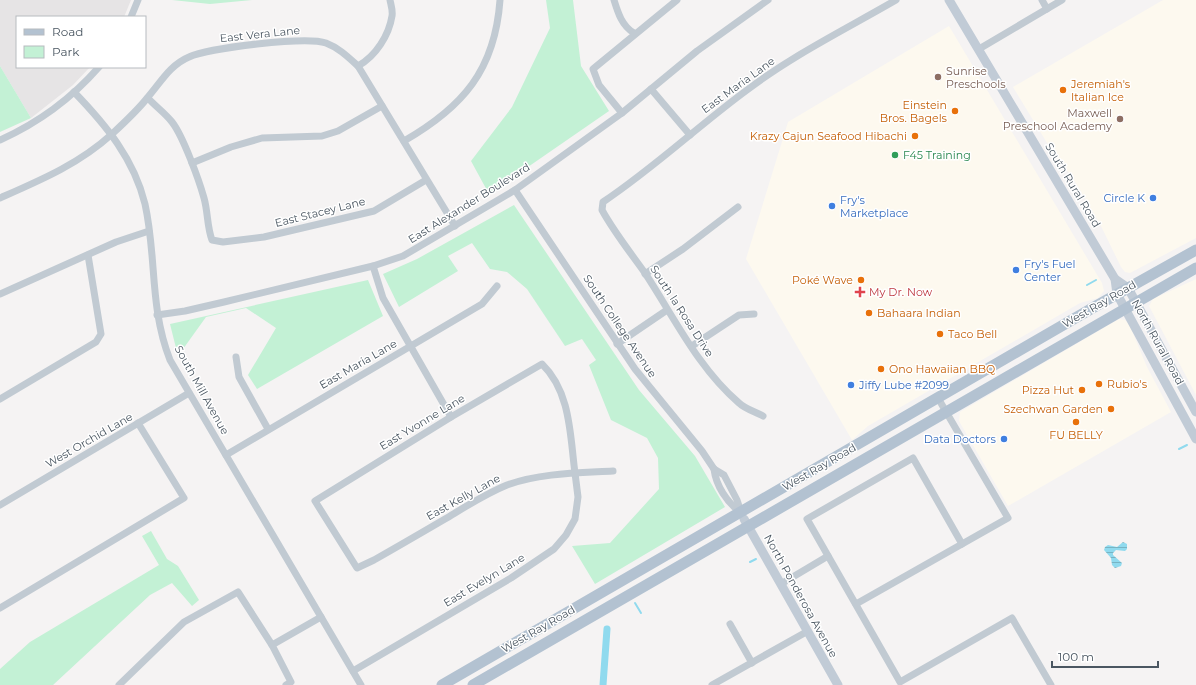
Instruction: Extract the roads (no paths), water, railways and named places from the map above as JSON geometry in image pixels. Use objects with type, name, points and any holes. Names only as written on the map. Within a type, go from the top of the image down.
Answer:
[{"type":"main road","name":"South Rural Road","points":[[949,0],[1115,278],[1121,300]]},
{"type":"main road","name":"West Ray Road","points":[[473,685],[938,398],[1132,294],[1196,250]]},
{"type":"main road","name":"West Ray Road","points":[[442,685],[744,519],[947,411],[1121,300],[1132,294],[1196,268]]},
{"type":"main road","name":"South Rural Road","points":[[1115,278],[1132,294]]},
{"type":"main road","name":"North Rural Road","points":[[1132,294],[1196,412]]},
{"type":"main road","name":"North Rural Road","points":[[1121,300],[1196,439]]},
{"type":"main road","name":"North Ponderosa Avenue","points":[[744,519],[838,685]]},
{"type":"street","points":[[131,16],[138,0]]},
{"type":"street","points":[[358,66],[376,51],[387,32],[392,15],[390,0]]},
{"type":"street","points":[[404,141],[430,126],[457,104],[474,80],[487,58],[497,26],[500,0]]},
{"type":"street","points":[[614,0],[618,14],[628,29],[634,33]]},
{"type":"street","points":[[622,113],[599,85],[593,69],[634,33],[677,0]]},
{"type":"street","name":"East Alexander Boulevard","points":[[157,315],[185,311],[374,266],[403,256],[514,190],[622,113],[697,51],[768,0]]},
{"type":"street","name":"East Maria Lane","points":[[603,202],[628,185],[748,89],[791,61],[896,0]]},
{"type":"street","points":[[1042,0],[1047,8]]},
{"type":"street","points":[[979,49],[1062,0]]},
{"type":"street","name":"East Vera Lane","points":[[0,198],[67,168],[84,157],[112,134],[148,98],[172,67],[188,57],[205,51],[301,40],[325,43],[342,51],[358,66],[455,226]]},
{"type":"street","points":[[0,140],[34,123],[74,92],[98,68]]},
{"type":"street","points":[[650,89],[690,135]]},
{"type":"street","name":"South Mill Avenue","points":[[74,92],[112,134],[126,156],[136,178],[144,204],[149,231],[157,315],[164,344],[170,360],[361,685]]},
{"type":"street","points":[[148,98],[172,122],[192,163],[231,147],[262,138],[322,136],[338,131],[382,106]]},
{"type":"street","name":"East Stacey Lane","points":[[192,163],[204,196],[208,214],[208,230],[212,240],[223,242],[264,237],[374,211],[426,180]]},
{"type":"street","name":"South College Avenue","points":[[514,190],[617,344],[652,391],[693,439],[714,469],[715,480],[730,504],[744,519]]},
{"type":"street","name":"South la Rosa Drive","points":[[603,202],[602,210],[611,227],[645,274],[667,310],[710,373],[740,404],[763,416]]},
{"type":"street","points":[[645,274],[683,249],[738,207]]},
{"type":"street","points":[[0,294],[116,242],[149,231]]},
{"type":"street","points":[[0,399],[96,342],[101,334],[88,255]]},
{"type":"street","points":[[374,266],[383,298],[409,347],[451,417]]},
{"type":"street","name":"East Maria Lane","points":[[226,455],[482,304],[497,286]]},
{"type":"street","points":[[617,344],[667,310]]},
{"type":"street","points":[[692,346],[739,314],[754,314]]},
{"type":"street","points":[[236,358],[239,377],[268,429]]},
{"type":"street","name":"East Yvonne Lane","points":[[357,568],[315,501],[451,417],[542,364]]},
{"type":"street","name":"East Evelyn Lane","points":[[353,671],[511,578],[554,549],[566,535],[575,519],[578,497],[574,473],[568,410],[551,373],[542,364]]},
{"type":"street","name":"West Orchid Lane","points":[[0,505],[189,394]]},
{"type":"street","points":[[856,604],[1008,518],[947,411],[938,398]]},
{"type":"street","points":[[0,608],[184,498],[138,424]]},
{"type":"street","points":[[962,544],[913,458],[807,519],[900,682],[1012,618],[1051,685]]},
{"type":"street","name":"East Kelly Lane","points":[[357,568],[374,560],[484,496],[508,485],[534,478],[574,473],[613,471]]},
{"type":"street","points":[[781,584],[828,556]]},
{"type":"street","points":[[119,685],[184,622],[238,592],[272,645],[289,683]]},
{"type":"street","points":[[272,645],[321,617]]},
{"type":"street","points":[[730,624],[752,662]]},
{"type":"street","points":[[712,685],[808,631]]},
{"type":"water","points":[[1123,542],[1127,544],[1127,549],[1125,551],[1116,550],[1113,553],[1113,555],[1122,563],[1121,566],[1115,568],[1112,565],[1111,558],[1104,550],[1108,545],[1117,547]]},
{"type":"waterway","points":[[1087,285],[1096,280]]},
{"type":"waterway","points":[[1179,449],[1187,445]]},
{"type":"waterway","points":[[750,562],[756,559]]},
{"type":"waterway","points":[[635,603],[641,613]]},
{"type":"waterway","points":[[603,685],[607,629]]},
{"type":"place","name":"Sunrise Preschools","points":[[938,77]]},
{"type":"place","name":"Jeremiah's Italian Ice","points":[[1063,90]]},
{"type":"place","name":"Einstein Bros. Bagels","points":[[955,111]]},
{"type":"place","name":"Maxwell Preschool Academy","points":[[1120,119]]},
{"type":"place","name":"Krazy Cajun Seafood Hibachi","points":[[915,136]]},
{"type":"place","name":"F45 Training","points":[[895,155]]},
{"type":"place","name":"Circle K","points":[[1153,198]]},
{"type":"place","name":"Fry's Marketplace","points":[[832,206]]},
{"type":"place","name":"Fry's Fuel Center","points":[[1016,270]]},
{"type":"place","name":"Poké Wave","points":[[861,280]]},
{"type":"place","name":"My Dr. Now","points":[[860,292]]},
{"type":"place","name":"Bahaara Indian","points":[[869,313]]},
{"type":"place","name":"Taco Bell","points":[[940,334]]},
{"type":"place","name":"Ono Hawaiian BBQ","points":[[881,369]]},
{"type":"place","name":"Rubio's","points":[[1099,384]]},
{"type":"place","name":"Jiffy Lube #2099","points":[[851,385]]},
{"type":"place","name":"Pizza Hut","points":[[1082,390]]},
{"type":"place","name":"Szechwan Garden","points":[[1111,409]]},
{"type":"place","name":"FU BELLY","points":[[1076,422]]},
{"type":"place","name":"Data Doctors","points":[[1004,439]]}]
